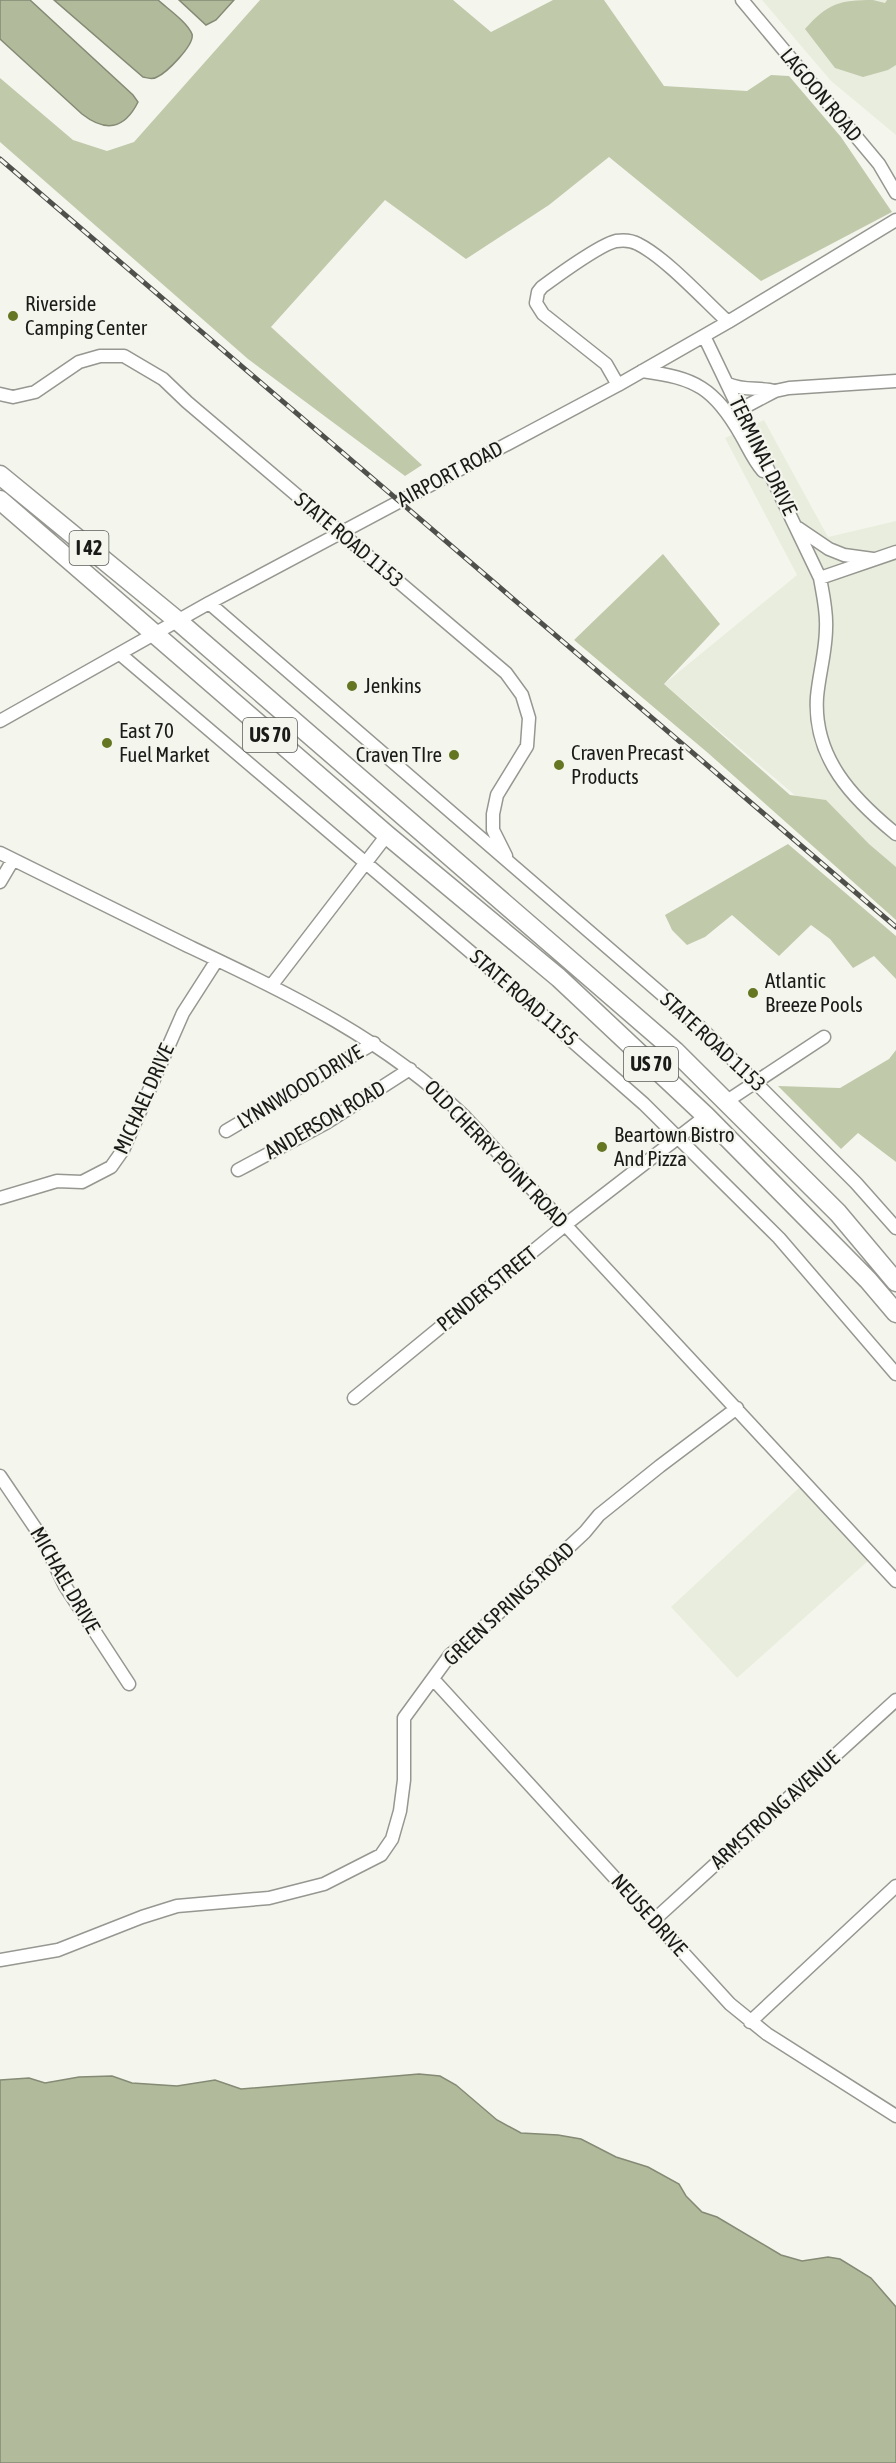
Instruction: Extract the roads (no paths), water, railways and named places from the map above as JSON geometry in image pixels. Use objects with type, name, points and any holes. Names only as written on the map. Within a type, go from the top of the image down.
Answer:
[{"type":"highway","name":"I 42","points":[[0,475],[178,621],[666,1043],[838,1213],[896,1281]]},
{"type":"highway","name":"US 70","points":[[0,500],[387,835],[559,978],[706,1116],[868,1280],[896,1313]]},
{"type":"street","name":"LAGOON ROAD","points":[[742,0],[879,164],[896,193]]},
{"type":"street","name":"AIRPORT ROAD","points":[[0,721],[209,603],[618,385],[728,322],[896,220]]},
{"type":"street","points":[[618,385],[606,364],[543,314],[536,303],[538,292],[542,287],[600,249],[613,242],[626,240],[639,244],[663,262],[728,322]]},
{"type":"street","name":"TERMINAL DRIVE","points":[[704,336],[741,409],[820,578],[826,610],[826,628],[817,700],[824,745],[837,775],[849,792],[896,834]]},
{"type":"street","name":"STATE ROAD 1153","points":[[0,394],[13,397],[34,392],[79,362],[100,356],[124,356],[163,379],[506,673],[522,695],[529,718],[527,746],[497,795],[493,814],[493,830],[502,851],[518,870]]},
{"type":"street","points":[[642,371],[691,382],[715,397],[760,468],[774,480]]},
{"type":"street","points":[[741,409],[775,392],[789,388],[896,381]]},
{"type":"street","points":[[728,384],[748,390],[764,389],[775,392]]},
{"type":"street","points":[[797,528],[829,549],[844,555],[873,559]]},
{"type":"street","points":[[820,578],[896,552]]},
{"type":"street","name":"STATE ROAD 1153","points":[[209,603],[687,1016],[856,1183],[896,1228]]},
{"type":"street","name":"STATE ROAD 1155","points":[[120,654],[598,1063],[678,1136],[779,1238],[896,1374]]},
{"type":"street","points":[[271,986],[387,835]]},
{"type":"street","name":"OLD CHERRY POINT ROAD","points":[[0,853],[308,1004],[374,1043],[410,1069],[465,1117],[896,1581]]},
{"type":"street","points":[[0,882],[13,860]]},
{"type":"street","name":"MICHAEL DRIVE","points":[[0,1198],[57,1181],[82,1182],[111,1167],[123,1150],[183,1013],[217,960]]},
{"type":"street","points":[[727,1101],[824,1037]]},
{"type":"street","name":"LYNNWOOD DRIVE","points":[[226,1131],[374,1043]]},
{"type":"street","name":"ANDERSON ROAD","points":[[238,1170],[326,1123],[410,1069]]},
{"type":"street","name":"PENDER STREET","points":[[354,1398],[566,1225],[706,1116]]},
{"type":"street","name":"GREEN SPRINGS ROAD","points":[[0,1960],[58,1950],[142,1917],[177,1906],[269,1898],[324,1884],[381,1855],[392,1839],[400,1811],[404,1780],[404,1718],[450,1655],[474,1636],[585,1532],[599,1515],[737,1408]]},
{"type":"street","name":"MICHAEL DRIVE","points":[[0,1476],[42,1538],[65,1586],[129,1684]]},
{"type":"street","name":"NEUSE DRIVE","points":[[433,1679],[730,2004],[750,2022],[794,2053],[896,2116]]},
{"type":"street","name":"ARMSTRONG AVENUE","points":[[654,1920],[896,1700]]},
{"type":"street","points":[[750,2022],[896,1886]]},
{"type":"railway","points":[[0,159],[896,927]]},
{"type":"place","name":"Riverside Camping Center","points":[[13,316]]},
{"type":"place","name":"Jenkins","points":[[352,686]]},
{"type":"place","name":"East 70 Fuel Market","points":[[107,743]]},
{"type":"place","name":"Craven TIre","points":[[454,755]]},
{"type":"place","name":"Craven Precast Products","points":[[559,765]]},
{"type":"place","name":"Atlantic Breeze Pools","points":[[753,993]]},
{"type":"place","name":"Beartown Bistro And Pizza","points":[[602,1147]]}]
